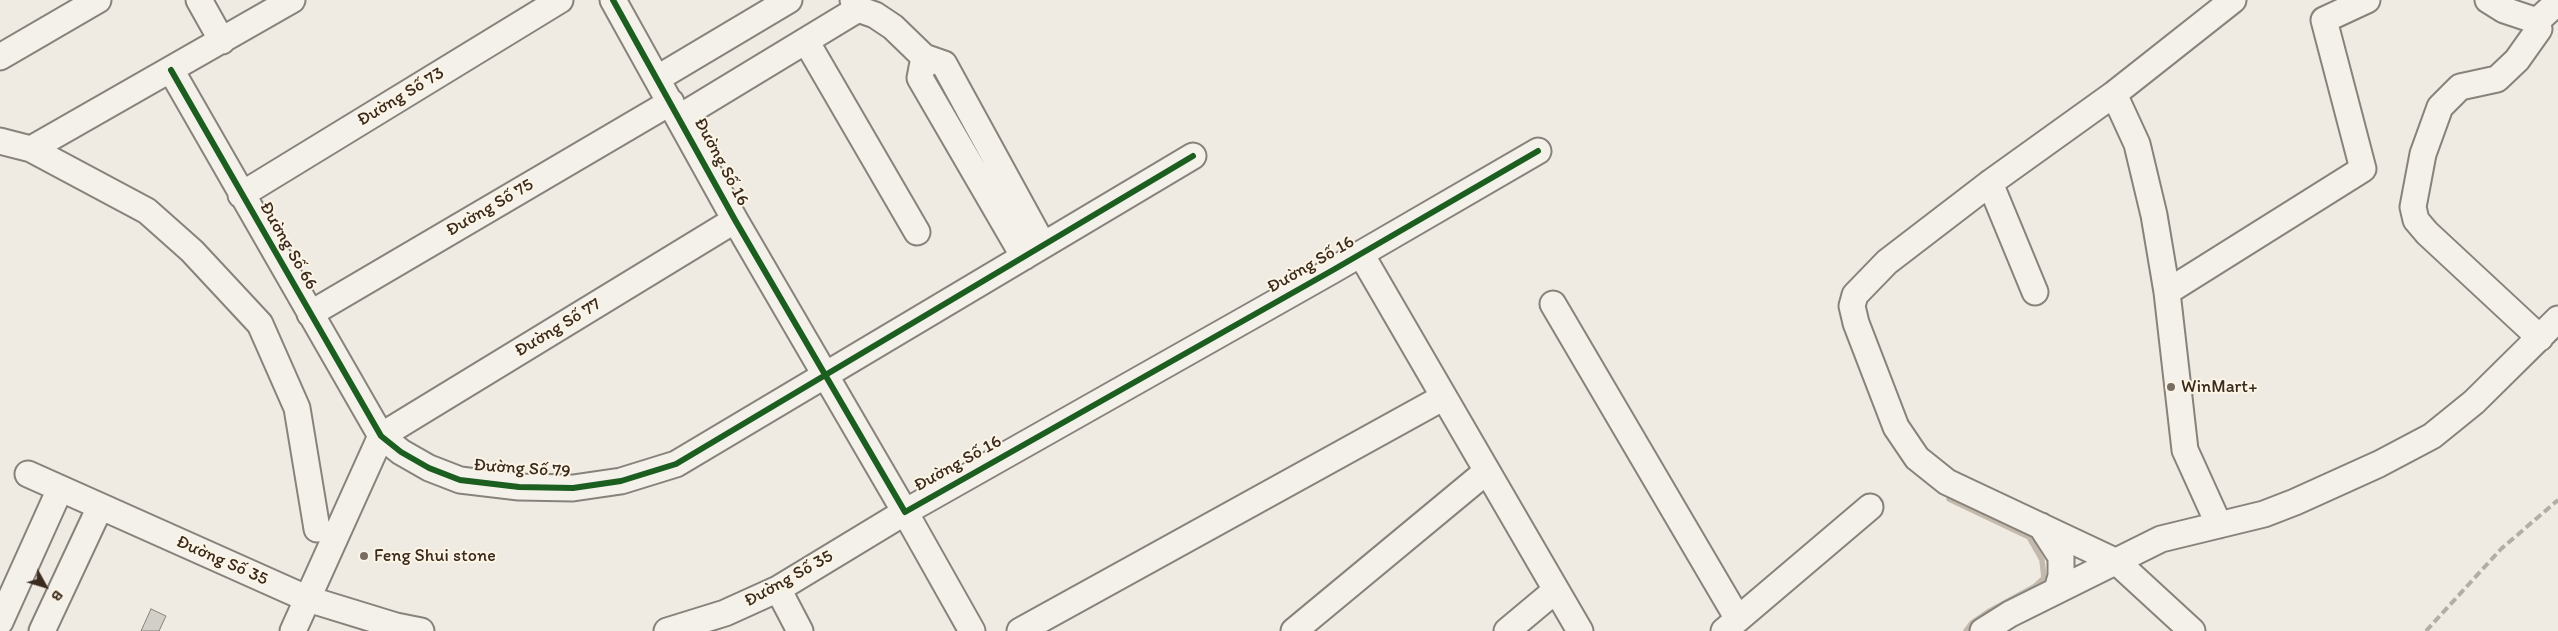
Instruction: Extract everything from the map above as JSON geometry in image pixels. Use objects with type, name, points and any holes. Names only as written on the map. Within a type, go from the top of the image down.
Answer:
[{"type":"street","points":[[0,57],[98,0]]},
{"type":"street","points":[[199,0],[222,41]]},
{"type":"street","name":"Đường Số 73","points":[[242,195],[560,0]]},
{"type":"street","name":"Đường Số 16","points":[[613,0],[676,109],[736,220],[905,512],[1361,254],[1538,151]]},
{"type":"street","points":[[2192,631],[2117,562],[1948,482],[1917,458],[1896,427],[1856,323],[1852,306],[1855,295],[1887,262],[1990,183],[2114,94],[2233,0]]},
{"type":"street","points":[[2167,292],[2364,169],[2324,20],[2367,0]]},
{"type":"street","points":[[2488,0],[2504,10],[2537,21]]},
{"type":"street","points":[[658,78],[786,1]]},
{"type":"street","points":[[2537,21],[2558,2]]},
{"type":"street","points":[[31,149],[222,41],[279,3]]},
{"type":"street","points":[[856,5],[893,27],[924,57],[920,78],[1034,251]]},
{"type":"street","name":"Đường Số 75","points":[[310,314],[676,109],[806,40],[856,5]]},
{"type":"street","points":[[2537,21],[2539,29],[2506,72],[2498,79],[2460,87],[2440,107],[2423,154],[2413,207],[2416,220],[2427,233],[2540,338]]},
{"type":"street","points":[[806,40],[917,232]]},
{"type":"street","name":"Đường Số 66","points":[[171,70],[381,436]]},
{"type":"street","points":[[2114,94],[2137,144],[2144,169],[2167,292],[2185,450],[2219,526]]},
{"type":"street","points":[[0,141],[31,149],[146,211],[192,251],[260,324],[297,408],[317,529]]},
{"type":"street","name":"Đường Số 79","points":[[381,436],[401,452],[429,468],[460,480],[519,487],[573,488],[621,481],[676,464],[1192,156]]},
{"type":"street","points":[[1990,183],[2036,292]]},
{"type":"street","name":"Đường Số 77","points":[[381,436],[736,220]]},
{"type":"street","points":[[1361,254],[1580,631]]},
{"type":"street","points":[[1553,304],[1731,625],[1870,507]]},
{"type":"street","points":[[1983,631],[2010,614],[2161,539],[2264,514],[2371,468],[2432,436],[2455,420],[2558,320]]},
{"type":"street","points":[[1020,631],[1444,397]]},
{"type":"street","points":[[293,631],[381,436]]},
{"type":"street","points":[[1294,631],[1487,471]]},
{"type":"street","name":"Đường Số 35","points":[[28,474],[308,599],[396,626],[421,631]]},
{"type":"street","points":[[0,622],[60,489]]},
{"type":"street","points":[[42,631],[100,507]]},
{"type":"street","points":[[905,512],[972,631]]},
{"type":"street","name":"Đường Số 35","points":[[667,631],[725,614],[778,590],[905,512]]},
{"type":"street","points":[[2041,526],[2060,557],[2061,576],[2057,590]]},
{"type":"street","points":[[778,590],[800,631]]},
{"type":"street","points":[[1507,631],[1556,590]]},
{"type":"building","points":[[151,609],[166,616],[159,631],[141,631]]},
{"type":"waterway","points":[[1949,499],[2029,537],[2042,560],[2044,578],[2034,587],[1988,612],[1972,623],[1966,631]]},
{"type":"railway","points":[[2426,631],[2501,549],[2558,500]]},
{"type":"cycle path","points":[[613,0],[735,220],[905,512],[1333,270],[1538,151]]},
{"type":"cycle path","points":[[171,70],[381,436],[401,452],[429,468],[460,480],[519,487],[573,488],[621,481],[676,464],[1193,156]]},
{"type":"place","name":"WinMart+","points":[[2171,387]]},
{"type":"place","name":"Feng Shui stone","points":[[364,556]]}]
